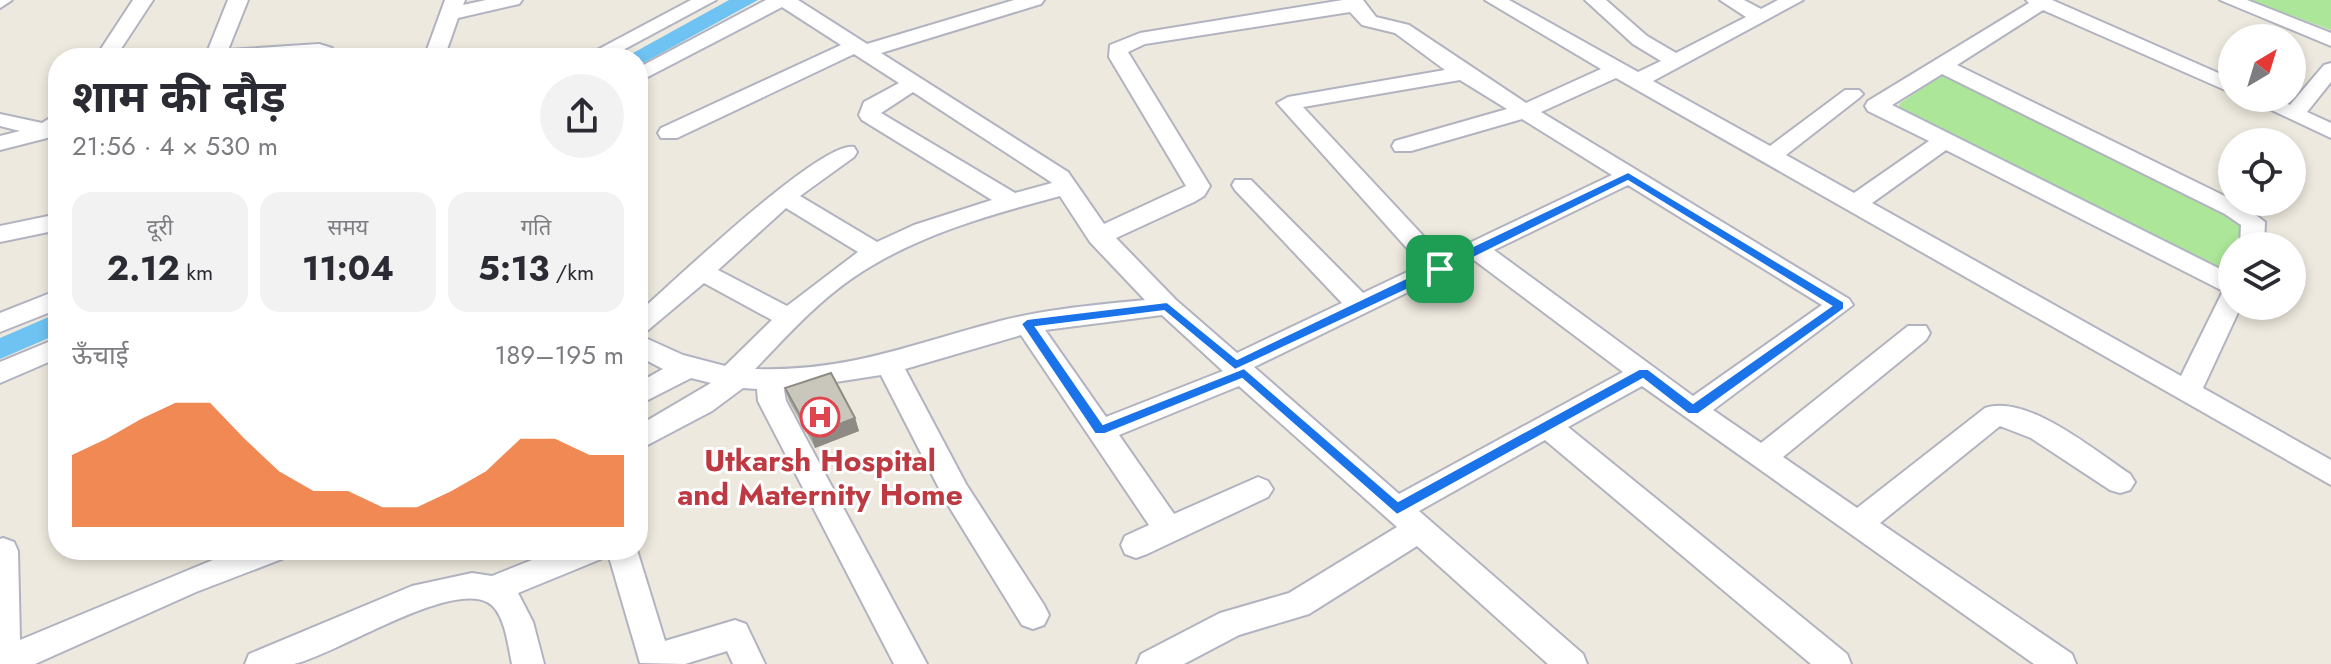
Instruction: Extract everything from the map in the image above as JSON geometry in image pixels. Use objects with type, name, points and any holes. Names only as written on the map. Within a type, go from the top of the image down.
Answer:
[{"type":"street","points":[[112,48],[143,0]]},
{"type":"street","points":[[219,48],[238,0]]},
{"type":"street","points":[[438,48],[452,7],[512,0]]},
{"type":"street","points":[[612,48],[706,0]]},
{"type":"street","points":[[648,71],[782,0],[1038,160],[1060,177],[1098,236],[1167,306],[1571,664]]},
{"type":"street","points":[[669,133],[859,49],[1034,0]]},
{"type":"street","points":[[1495,0],[2331,474]]},
{"type":"street","points":[[1595,0],[1640,40],[1676,61]]},
{"type":"street","points":[[1730,0],[1761,17]]},
{"type":"street","points":[[1403,146],[1525,111],[1676,61],[1793,0]]},
{"type":"street","points":[[2230,0],[2331,40]]},
{"type":"street","points":[[2218,81],[2039,1],[1876,106],[2218,278]]},
{"type":"street","points":[[1098,236],[1186,197],[1198,186],[1117,49],[1140,39],[1354,2],[1369,21],[1402,29],[1463,73],[1840,305],[1693,410]]},
{"type":"street","points":[[1941,65],[2233,209],[2253,222],[2253,232]]},
{"type":"street","points":[[2294,114],[2331,69]]},
{"type":"street","points":[[1440,269],[1288,103],[1463,73]]},
{"type":"street","points":[[914,83],[872,107],[870,115],[1012,202]]},
{"type":"street","points":[[1771,156],[1852,94]]},
{"type":"street","points":[[2289,112],[2331,131]]},
{"type":"street","points":[[0,120],[48,127]]},
{"type":"street","points":[[0,143],[48,130]]},
{"type":"street","points":[[1855,204],[1944,141]]},
{"type":"street","points":[[648,319],[785,197],[846,152]]},
{"type":"street","points":[[1100,431],[1240,369],[1628,176]]},
{"type":"street","points":[[1243,185],[1361,307]]},
{"type":"street","points":[[648,434],[702,404],[734,377],[789,318],[826,285],[876,252],[961,216],[1066,187]]},
{"type":"street","points":[[785,197],[876,252]]},
{"type":"street","points":[[0,234],[48,224]]},
{"type":"street","points":[[1478,251],[1693,410],[2060,664]]},
{"type":"street","points":[[703,272],[789,318]]},
{"type":"street","points":[[0,323],[48,303]]},
{"type":"street","points":[[648,349],[690,366],[734,377],[769,382],[819,380],[1027,324],[1167,306]]},
{"type":"street","points":[[2187,393],[2221,320]]},
{"type":"street","points":[[1027,324],[1169,530]]},
{"type":"street","points":[[1762,458],[1917,333]]},
{"type":"street","points":[[0,373],[48,351]]},
{"type":"street","points":[[889,363],[911,413],[970,520],[1033,615]]},
{"type":"street","points":[[648,389],[690,366]]},
{"type":"street","points":[[1153,664],[1231,623],[1308,599],[1408,519],[1546,425],[1643,373]]},
{"type":"street","points":[[769,382],[772,401],[911,664]]},
{"type":"street","points":[[1857,525],[1995,415],[2012,417],[2034,428],[2120,482]]},
{"type":"street","points":[[1546,425],[1835,664]]},
{"type":"street","points":[[1136,545],[1258,489]]},
{"type":"street","points":[[3,551],[13,661],[204,563]]},
{"type":"street","points":[[493,589],[565,560]]},
{"type":"street","points":[[625,560],[652,653],[664,656],[735,634],[749,664]]},
{"type":"street","points":[[261,664],[321,636],[439,591],[470,585],[493,589],[502,597],[519,627],[528,664]]},
{"type":"green space","points":[[2249,0],[2331,0],[2331,30]]},
{"type":"green space","points":[[1942,75],[2218,212],[2218,216],[2227,216],[2241,223],[2242,230],[2218,232],[2218,267],[2213,268],[1900,108],[1899,104]]},
{"type":"water","points":[[729,0],[758,0],[648,60],[648,48],[642,48]]},
{"type":"water","points":[[48,317],[48,338],[0,359],[0,338]]},
{"type":"building","points":[[831,373],[855,418],[811,435],[785,388]]},
{"type":"place","name":"Utkarsh Hospital and Maternity Home","points":[[820,417]]},
{"type":"route","points":[[1628,176],[1840,305],[1693,410],[1643,373],[1397,509],[1244,373],[1100,431],[1027,324],[1167,306],[1235,365],[1440,269],[1628,176]]}]
